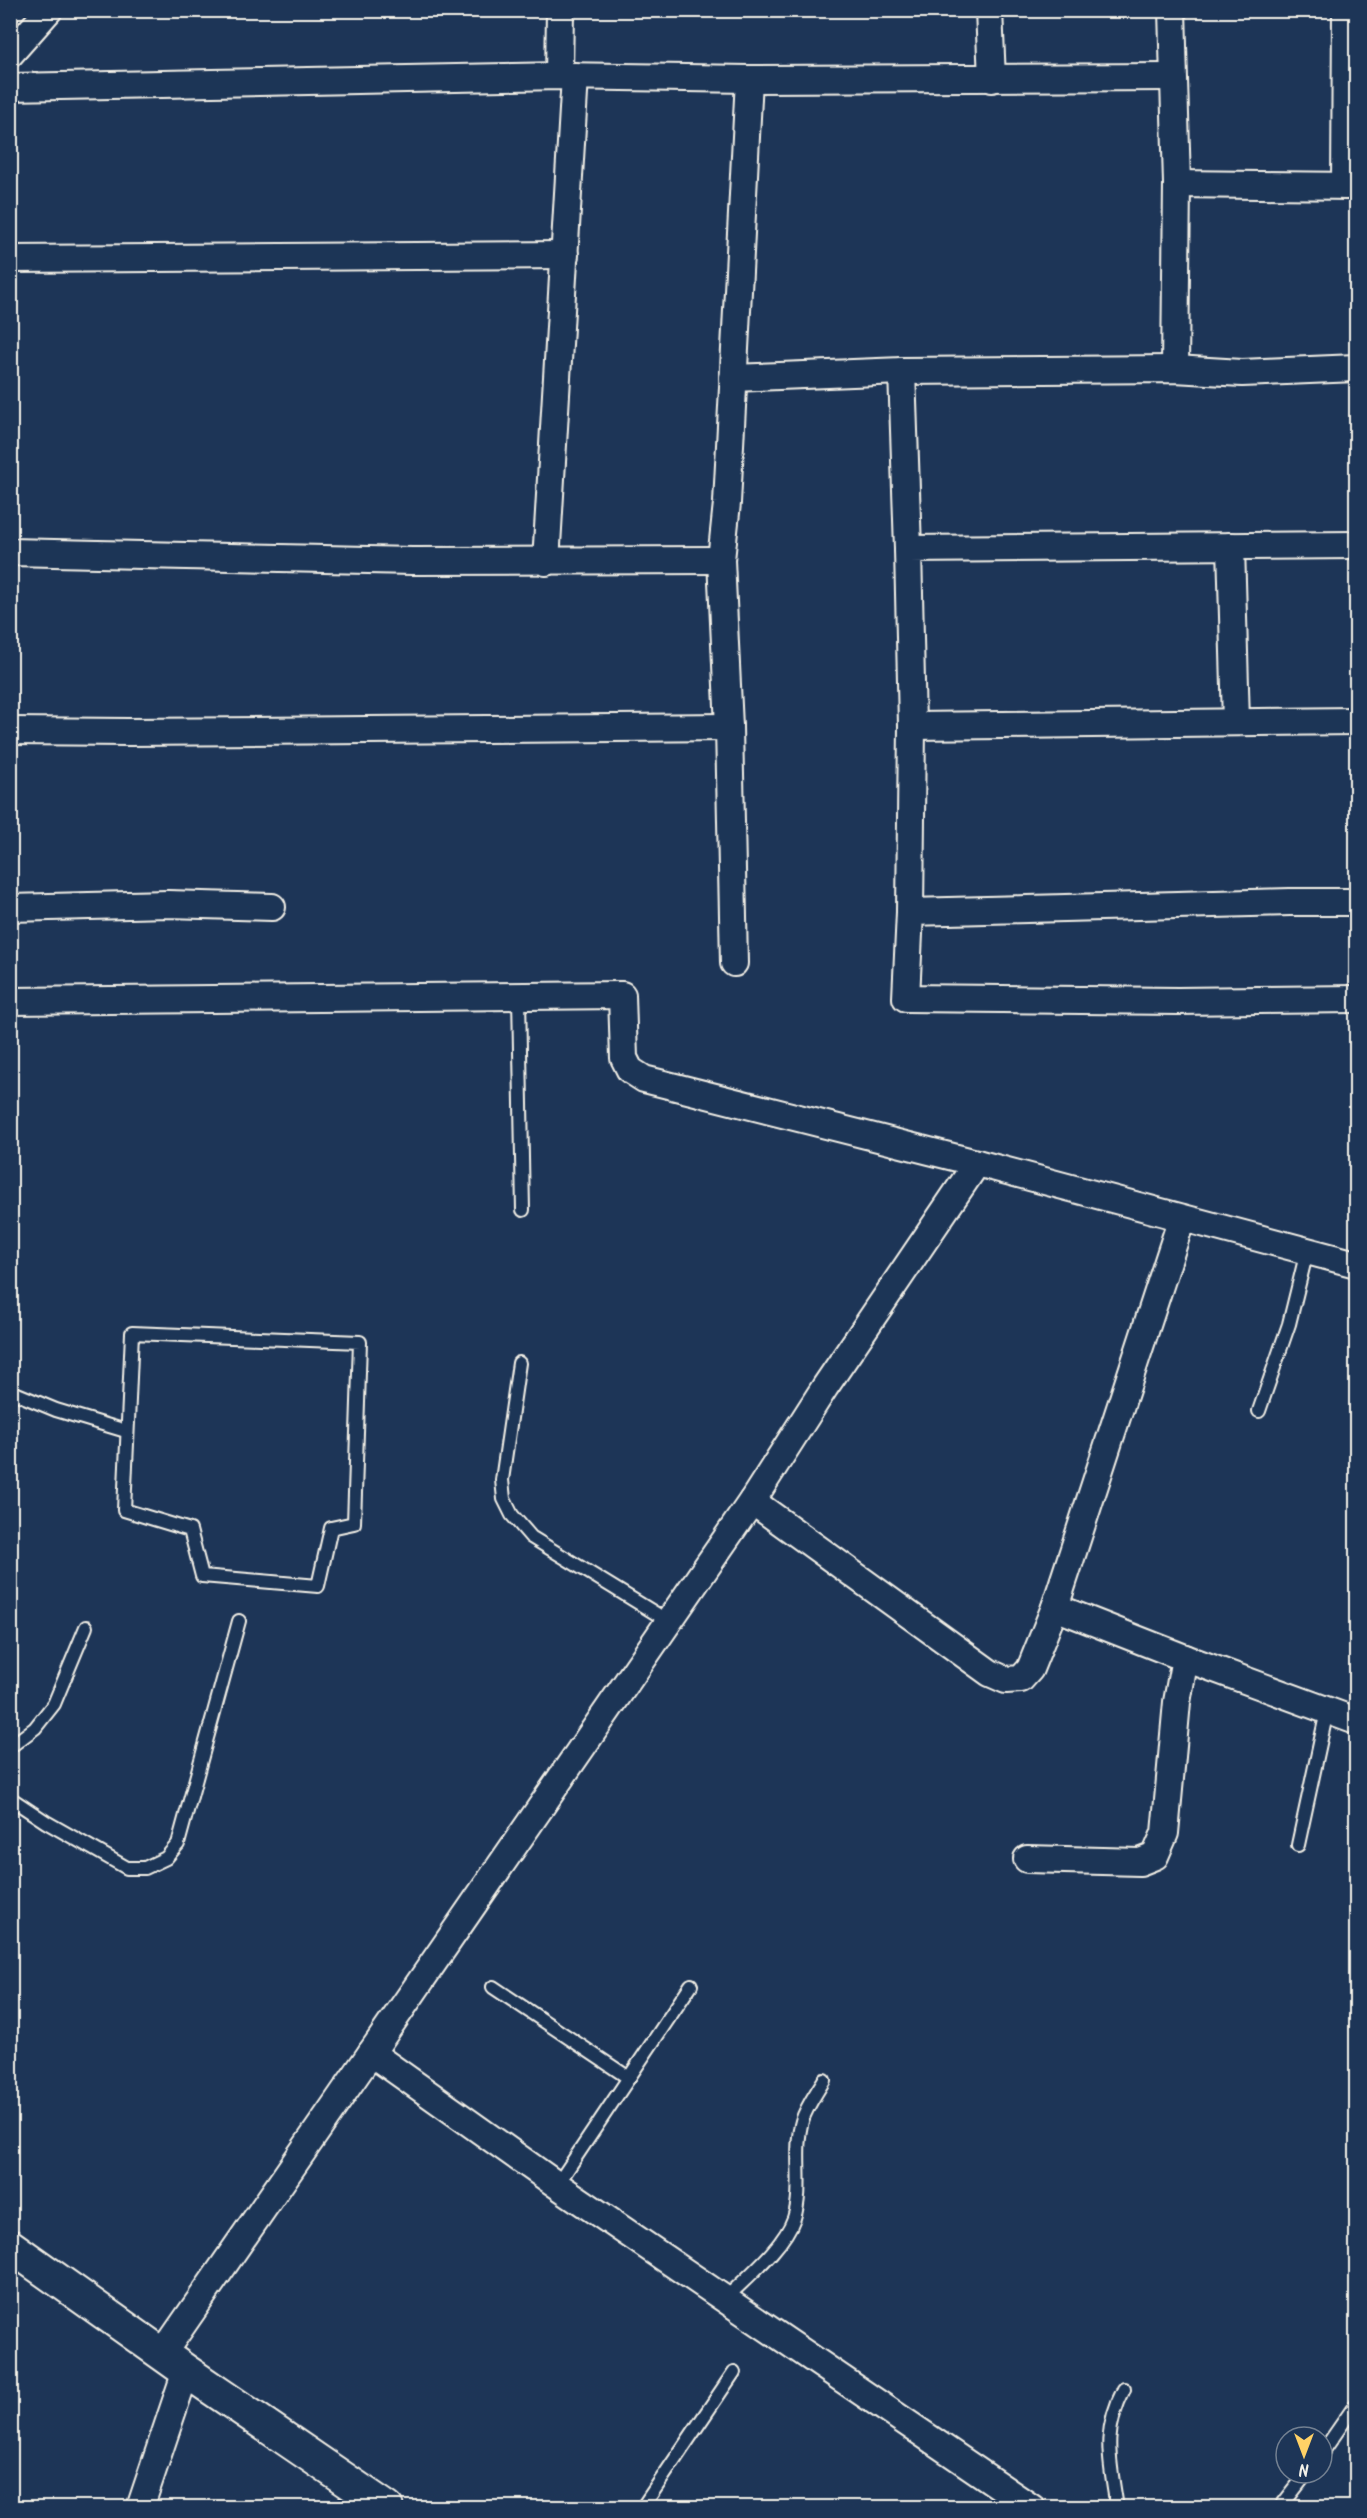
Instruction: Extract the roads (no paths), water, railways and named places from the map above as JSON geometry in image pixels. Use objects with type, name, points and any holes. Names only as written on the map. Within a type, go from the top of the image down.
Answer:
[{"type":"street","points":[[10,54],[49,10]]},
{"type":"street","points":[[546,562],[550,460],[565,255],[567,76],[560,10]]},
{"type":"street","points":[[990,10],[992,79]]},
{"type":"street","points":[[1172,10],[1177,184],[1174,369]]},
{"type":"street","points":[[1177,184],[1351,186],[1346,10]]},
{"type":"street","points":[[10,87],[567,76],[749,79],[1173,77]]},
{"type":"street","points":[[734,963],[729,728],[721,560],[727,503],[749,79]]},
{"type":"street","points":[[10,259],[565,255]]},
{"type":"street","points":[[733,378],[902,370],[1174,369],[1242,373],[1356,368]]},
{"type":"street","points":[[902,370],[912,726],[910,912],[906,998],[1178,1001],[1356,999]]},
{"type":"street","points":[[908,549],[1356,545]]},
{"type":"street","points":[[1231,546],[1236,722]]},
{"type":"street","points":[[10,552],[400,561],[721,560]]},
{"type":"street","points":[[912,726],[1356,721]]},
{"type":"street","points":[[10,731],[729,728]]},
{"type":"street","points":[[910,912],[1356,902]]},
{"type":"street","points":[[10,908],[168,904],[272,907]]},
{"type":"street","points":[[10,1001],[519,997],[622,994],[624,1058],[630,1070],[644,1079],[977,1163],[1356,1264]]},
{"type":"street","points":[[140,2508],[174,2362],[371,2053],[752,1502],[825,1387],[977,1163]]},
{"type":"street","points":[[752,1502],[990,1673],[1006,1680],[1021,1679],[1030,1669],[1055,1606],[1182,1218]]},
{"type":"street","points":[[1055,1606],[1185,1658],[1356,1721]]},
{"type":"street","points":[[1027,1859],[1140,1862],[1155,1856],[1165,1833],[1177,1702],[1185,1658]]},
{"type":"street","points":[[371,2053],[557,2185],[1032,2508]]},
{"type":"street","points":[[10,2246],[387,2508]]},
{"type":"lane","points":[[519,997],[523,1210]]},
{"type":"lane","points":[[1259,1411],[1289,1324],[1307,1251]]},
{"type":"lane","points":[[132,1333],[360,1342],[354,1523],[331,1528],[318,1586],[202,1576],[190,1530],[124,1510],[126,1431],[132,1333]]},
{"type":"lane","points":[[519,1363],[502,1480],[504,1499],[512,1515],[531,1536],[668,1621]]},
{"type":"lane","points":[[10,1391],[56,1410],[126,1431]]},
{"type":"lane","points":[[10,1798],[46,1822],[127,1868],[144,1868],[166,1858],[178,1844],[239,1621]]},
{"type":"lane","points":[[10,1748],[35,1728],[54,1704],[86,1627]]},
{"type":"lane","points":[[1298,1845],[1327,1711]]},
{"type":"lane","points":[[557,2185],[691,1985]]},
{"type":"lane","points":[[493,1987],[629,2078]]},
{"type":"lane","points":[[725,2299],[783,2239],[794,2217],[798,2191],[798,2150],[802,2119],[824,2080]]},
{"type":"lane","points":[[642,2508],[734,2372]]},
{"type":"lane","points":[[1117,2508],[1108,2434],[1113,2411],[1124,2389]]},
{"type":"lane","points":[[1334,2436],[1356,2404]]},
{"type":"lane","points":[[1280,2508],[1298,2485]]}]
